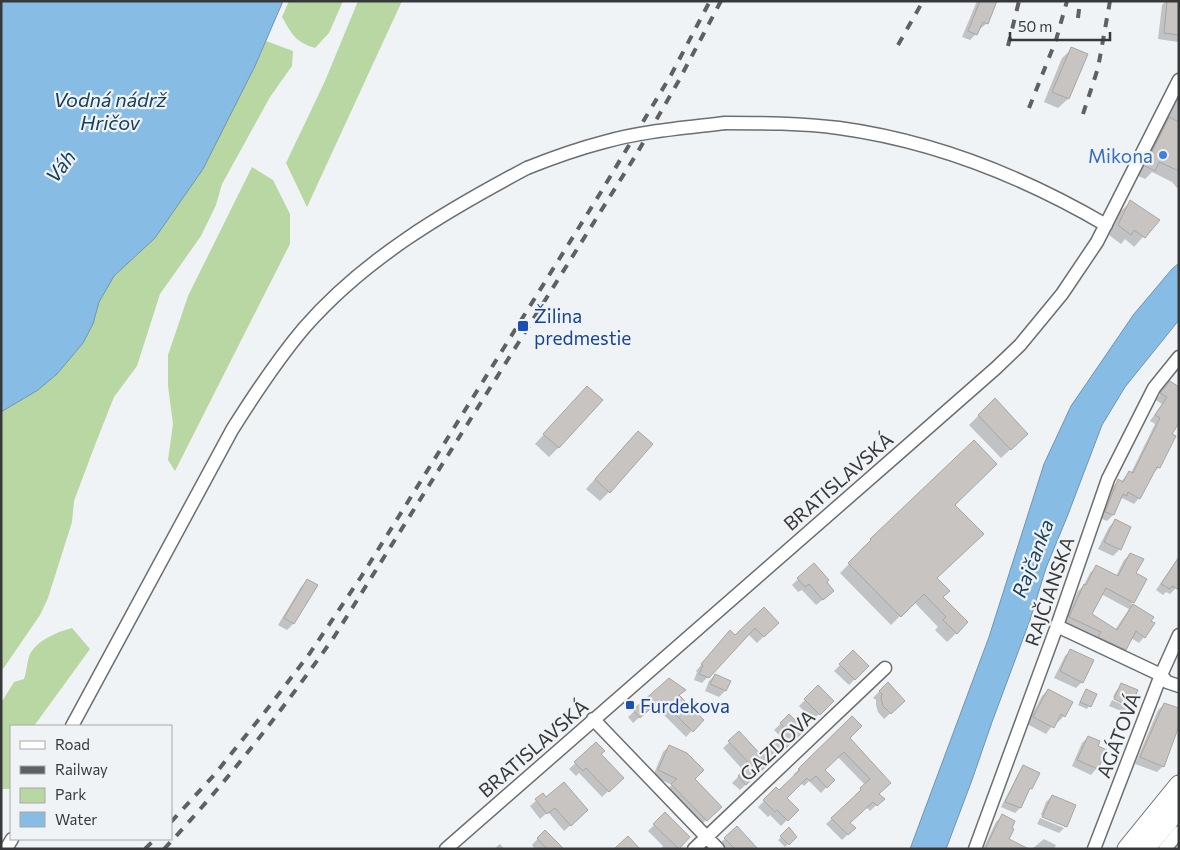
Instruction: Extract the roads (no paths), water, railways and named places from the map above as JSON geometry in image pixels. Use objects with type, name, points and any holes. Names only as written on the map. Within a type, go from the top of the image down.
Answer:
[{"type":"main road","points":[[1126,849],[1179,784]]},
{"type":"main road","points":[[1146,849],[1179,808]]},
{"type":"street","name":"BRATISLAVSKÁ","points":[[446,849],[1020,345],[1083,265],[1106,225],[1179,80]]},
{"type":"street","points":[[73,725],[232,430],[255,392],[299,334],[352,281],[404,240],[472,198],[527,168],[563,154],[605,142],[675,128],[725,123],[801,124],[876,134],[911,142],[975,162],[1019,180],[1106,225]]},
{"type":"street","name":"RAJČIANSKA","points":[[975,849],[1057,626],[1108,479],[1154,388],[1179,357]]},
{"type":"street","points":[[1057,626],[1161,675],[1168,682],[1179,686]]},
{"type":"street","name":"AGÁTOVÁ","points":[[1094,849],[1161,675],[1179,635]]},
{"type":"street","name":"GAZDOVA","points":[[694,849],[885,668]]},
{"type":"street","points":[[593,720],[718,849]]},
{"type":"street","points":[[1165,849],[1179,832]]},
{"type":"water","name":"Vodná nádrž Hričov","points":[[1,1],[283,1],[255,66],[203,169],[155,238],[114,276],[99,302],[93,324],[83,343],[57,374],[38,390],[1,412]]},
{"type":"water","name":"Rajčanka","points":[[1179,263],[1179,320],[1125,387],[1102,425],[1046,568],[1030,620],[946,849],[910,849],[989,637],[1044,464],[1071,406],[1134,314]]},
{"type":"railway","points":[[172,821],[215,774],[268,708],[310,653],[361,577],[601,192],[671,75],[710,1]]},
{"type":"railway","points":[[164,849],[209,799],[252,746],[334,637],[636,155],[721,1]]},
{"type":"railway","points":[[898,45],[923,1]]},
{"type":"railway","points":[[1008,46],[1019,1]]},
{"type":"railway","points":[[1029,108],[1056,40],[1067,1]]},
{"type":"railway","points":[[1078,18],[1080,1]]},
{"type":"railway","points":[[1083,114],[1098,68],[1110,1]]},
{"type":"railway","points":[[145,849],[154,840]]},
{"type":"place","name":"Mikona","points":[[1163,155]]},
{"type":"place","name":"Žilina predmestie","points":[[523,326]]},
{"type":"place","name":"Furdekova","points":[[630,705]]},
{"type":"water label","name":"Váh","points":[[60,166]]}]
